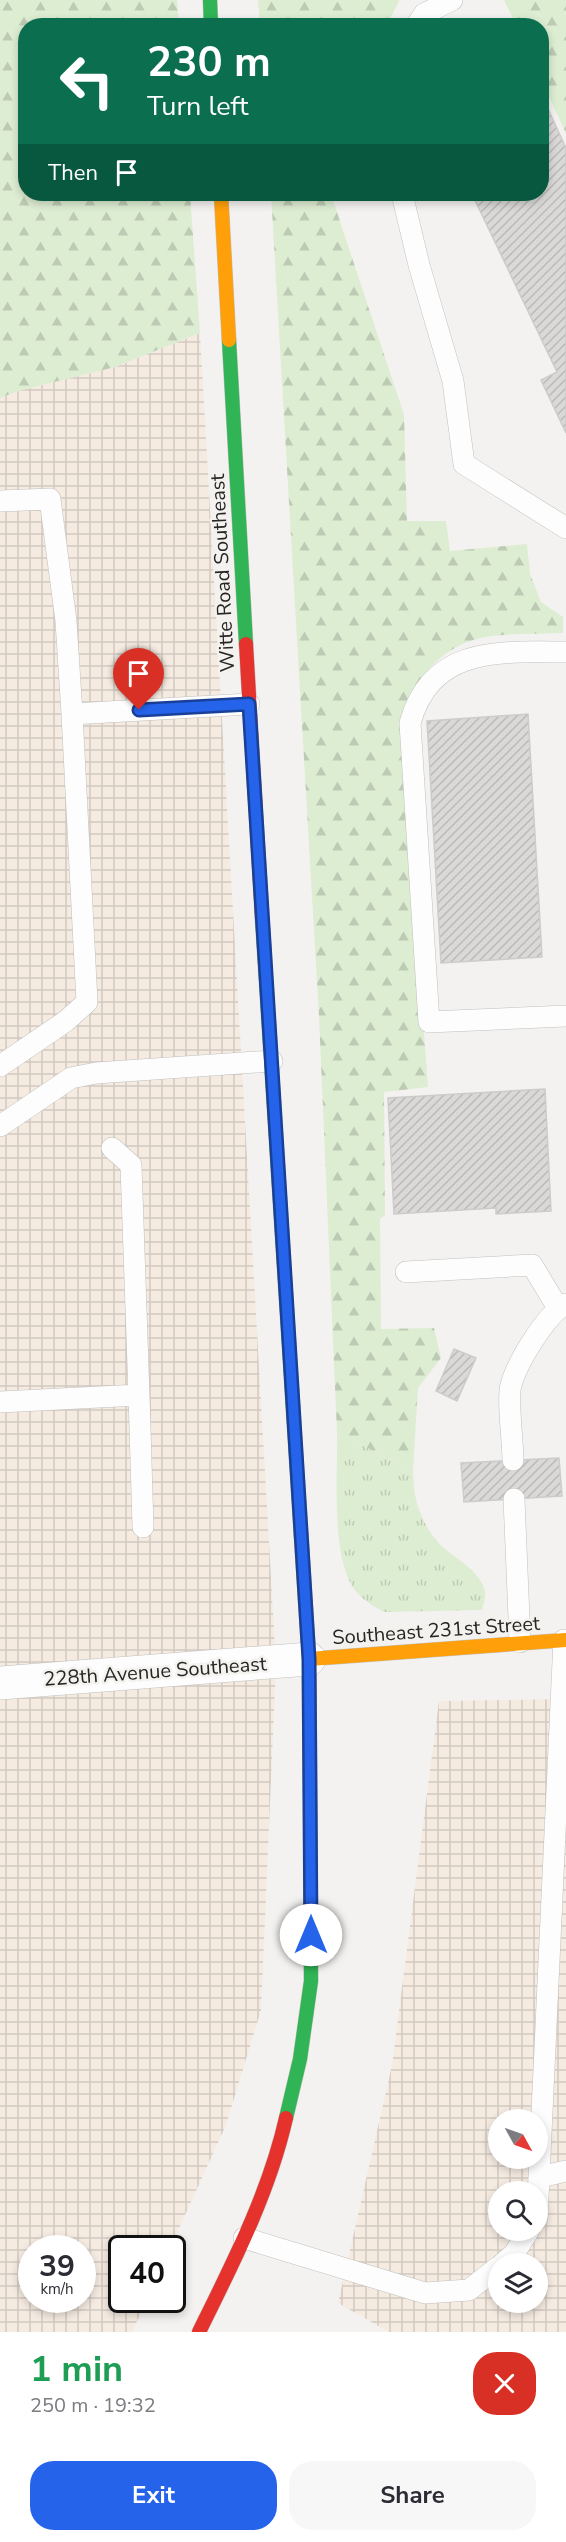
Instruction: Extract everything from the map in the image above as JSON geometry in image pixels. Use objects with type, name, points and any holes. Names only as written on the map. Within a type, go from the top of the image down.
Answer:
[{"type":"street","points":[[210,0],[211,18]]},
{"type":"street","name":"Witte Road Southeast","points":[[199,2332],[244,2238],[279,2149],[300,2059],[311,1981],[309,1659],[249,704],[221,201]]},
{"type":"street","name":"Southeast 231st Street","points":[[309,1659],[519,1641],[565,1640]]},
{"type":"street","name":"228th Avenue Southeast","points":[[0,1683],[309,1659]]},
{"type":"lane","points":[[421,18],[423,14],[452,0]]},
{"type":"lane","points":[[404,201],[419,265],[453,381],[464,464],[566,528]]},
{"type":"lane","points":[[0,501],[50,499],[66,621],[87,1002],[66,1021],[0,1066]]},
{"type":"lane","points":[[566,652],[513,652],[475,656],[445,668],[414,708],[410,723],[429,1022],[566,1016]]},
{"type":"lane","points":[[72,714],[249,704]]},
{"type":"lane","points":[[0,1126],[71,1078],[96,1073],[272,1061]]},
{"type":"lane","points":[[112,1148],[131,1165],[143,1527]]},
{"type":"lane","points":[[406,1272],[532,1265],[562,1306],[535,1336],[510,1386],[513,1460]]},
{"type":"lane","points":[[0,1402],[139,1395]]},
{"type":"lane","points":[[514,1499],[519,1641]]},
{"type":"lane","points":[[540,2181],[565,1640]]},
{"type":"lane","points":[[540,2177],[566,2171]]},
{"type":"lane","points":[[244,2238],[425,2293],[469,2290],[488,2275]]},
{"type":"shaded area","points":[[200,333],[276,1665],[261,2010],[226,2125],[176,2235],[108,2235],[108,2313],[141,2313],[132,2332],[0,2332],[0,398],[18,391],[115,367]]},
{"type":"shaded area","points":[[566,1699],[566,2332],[389,2332],[338,2303],[392,2065],[439,1701]]},
{"type":"green space","points":[[0,0],[177,0],[178,18],[18,18],[18,201],[191,201],[200,333],[115,367],[18,391],[0,398]]},
{"type":"green space","points":[[258,0],[399,1],[390,18],[259,18]]},
{"type":"green space","points":[[504,0],[566,0],[566,134],[549,96],[549,18],[513,18]]},
{"type":"green space","points":[[271,201],[333,201],[404,415],[407,521],[446,521],[450,551],[527,544],[530,574],[541,602],[563,617],[563,633],[501,635],[466,643],[449,651],[419,682],[401,720],[428,1087],[384,1092],[385,1215],[380,1219],[381,1329],[434,1328],[441,1358],[418,1388],[413,1470],[337,1433],[319,1016]]},
{"type":"green space","points":[[337,1433],[413,1470],[414,1489],[421,1515],[435,1539],[477,1576],[485,1592],[482,1610],[384,1612],[366,1601],[355,1590],[345,1571],[338,1533]]},
{"type":"building","points":[[549,111],[566,148],[566,433],[541,380],[557,372],[475,201],[549,201]]},
{"type":"building","points":[[528,714],[542,957],[441,963],[427,721]]},
{"type":"building","points":[[545,1089],[551,1211],[496,1214],[496,1208],[394,1214],[388,1098]]},
{"type":"building","points":[[454,1349],[476,1358],[457,1401],[436,1391]]},
{"type":"building","points":[[559,1458],[562,1496],[464,1502],[461,1463]]},
{"type":"traffic: fast","points":[[210,0],[211,18]]},
{"type":"traffic: fast","points":[[229,340],[246,644]]},
{"type":"traffic: fast","points":[[262,917],[301,1535]]},
{"type":"traffic: fast","points":[[286,2118],[300,2059],[311,1981],[310,1791]]},
{"type":"traffic: slow","points":[[221,201],[229,340]]},
{"type":"traffic: slow","points":[[301,1535],[309,1659],[310,1791]]},
{"type":"traffic: slow","points":[[309,1659],[566,1640]]},
{"type":"traffic: jam","points":[[246,644],[262,917]]},
{"type":"traffic: jam","points":[[199,2332],[260,2200],[286,2118]]},
{"type":"route","points":[[139,710],[249,704],[309,1659],[311,1935]]}]
